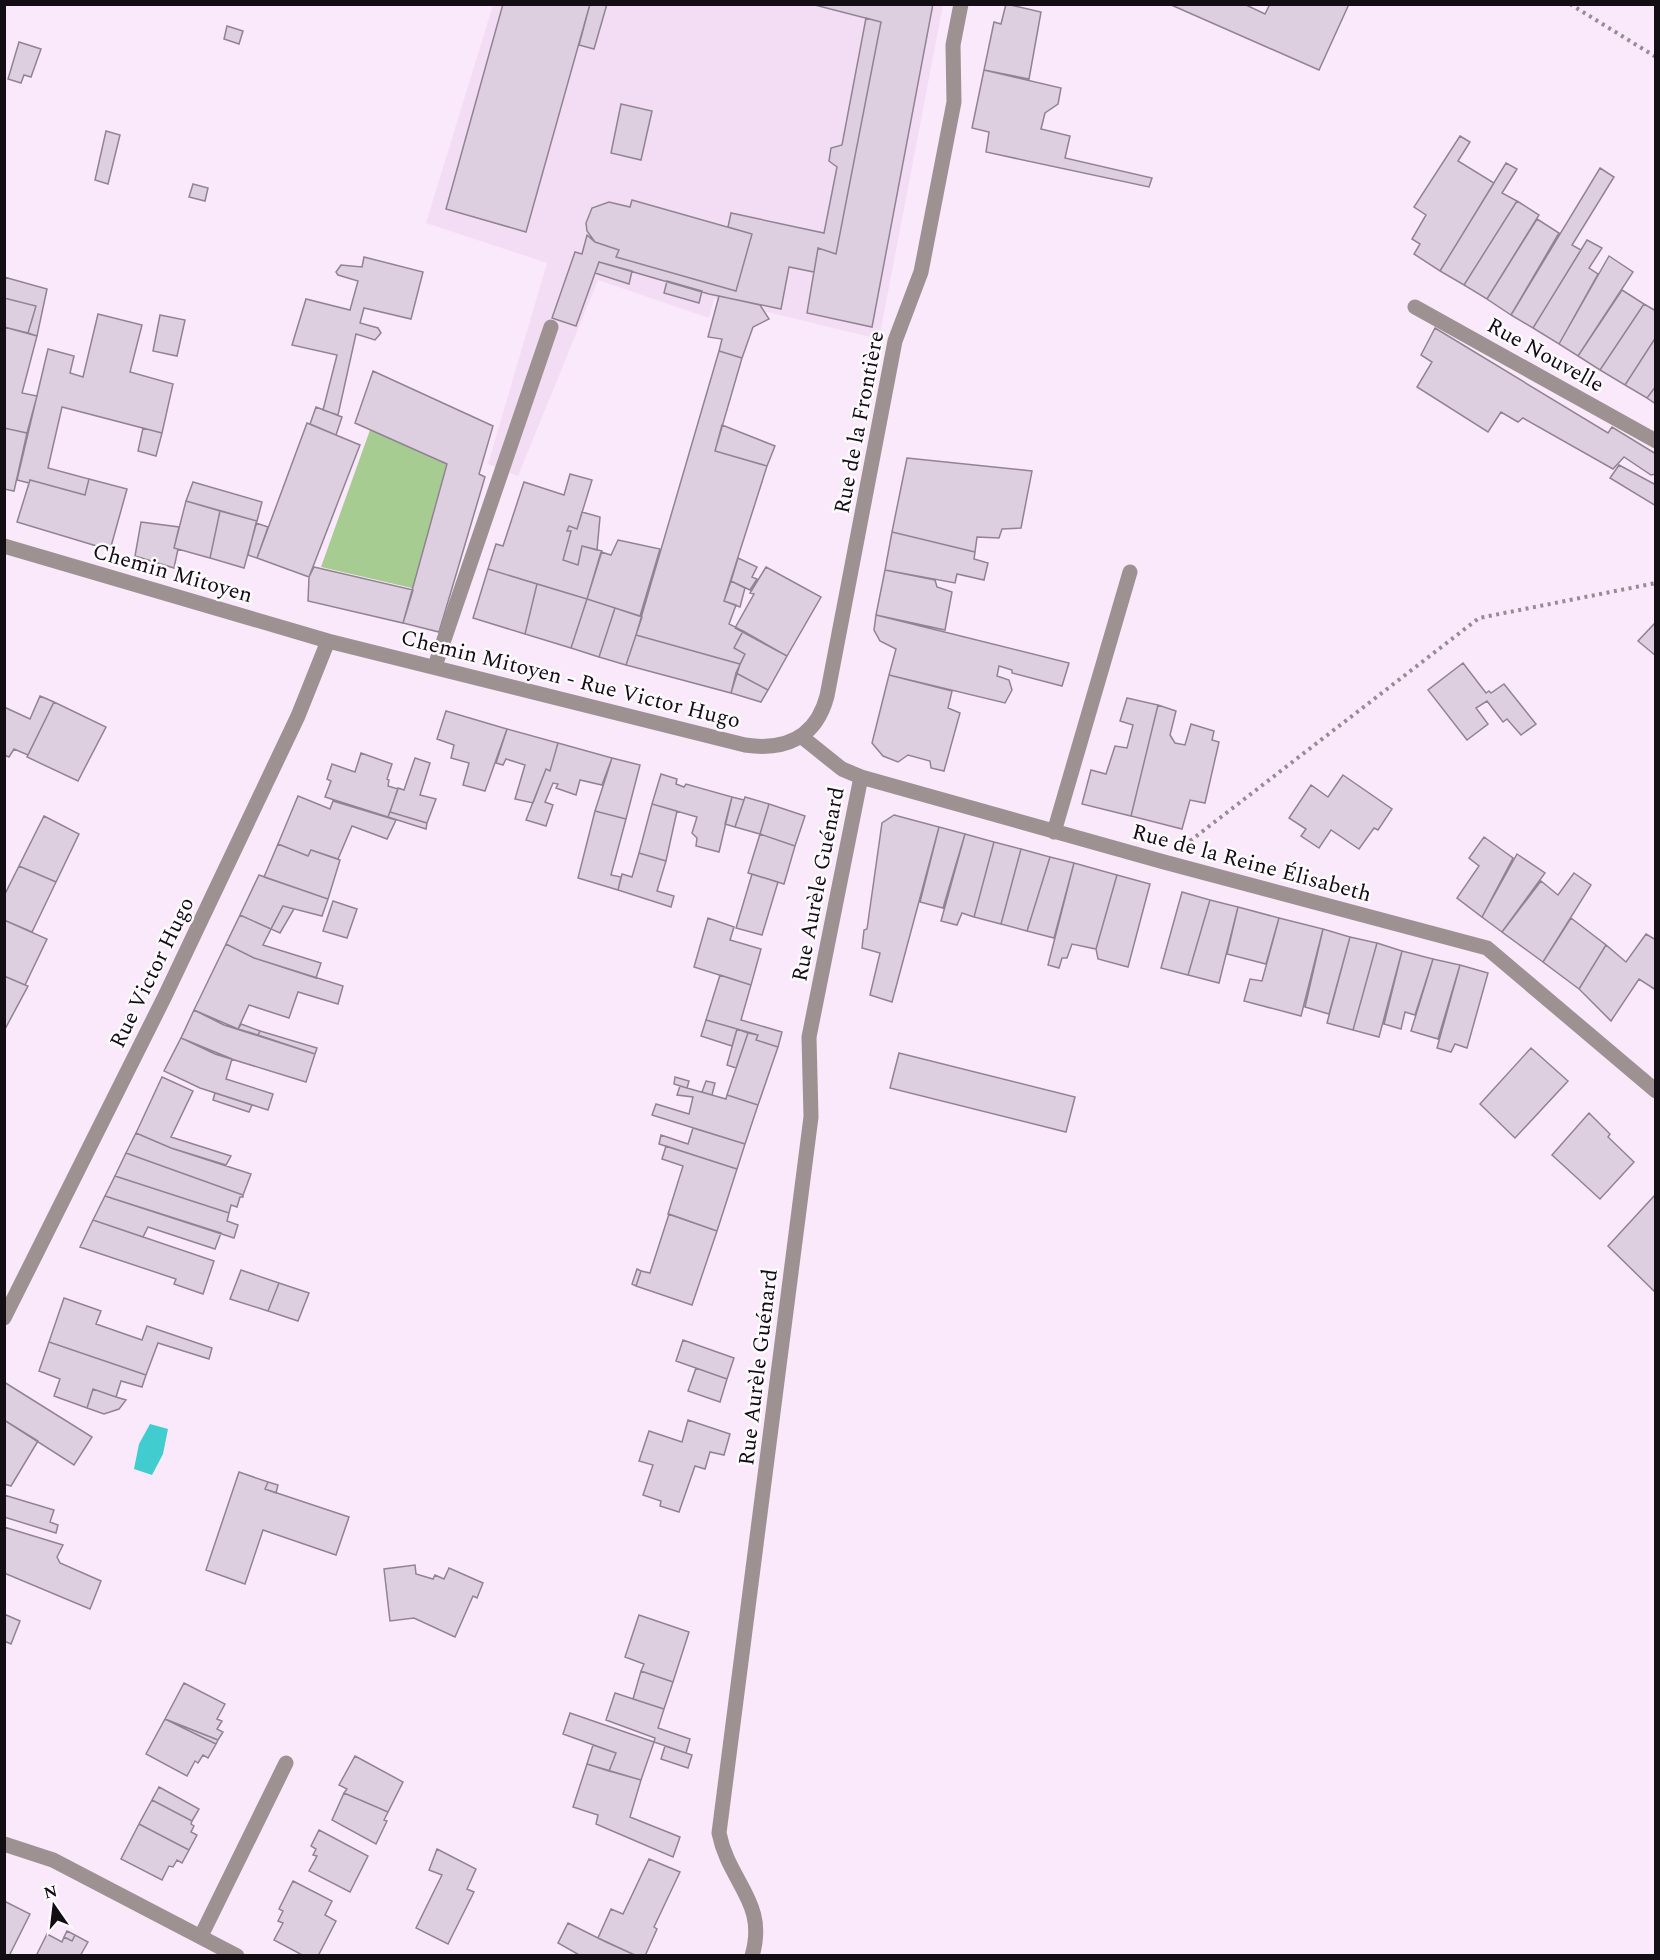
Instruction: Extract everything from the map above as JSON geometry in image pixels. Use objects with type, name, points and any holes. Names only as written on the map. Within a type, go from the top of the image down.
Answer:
[{"type":"street","name":"Rue de la Frontière","points":[[802,737],[820,717],[827,696],[895,340],[921,273],[954,102],[953,45],[961,4]]},
{"type":"street","name":"Rue Nouvelle","points":[[1415,307],[1656,441]]},
{"type":"street","points":[[435,666],[551,327]]},
{"type":"street","name":"Chemin Mitoyen","points":[[4,546],[328,641]]},
{"type":"street","points":[[1054,832],[1130,572]]},
{"type":"street","name":"Chemin Mitoyen - Rue Victor Hugo","points":[[328,641],[745,745],[774,747],[790,744],[802,737]]},
{"type":"street","name":"Rue Victor Hugo","points":[[4,1318],[165,996],[298,716],[328,641]]},
{"type":"street","name":"Rue de la Reine Élisabeth","points":[[802,737],[842,769],[861,777],[1054,832],[1487,948],[1656,1091]]},
{"type":"street","name":"Rue Aurèle Guénard","points":[[752,1956],[757,1938],[754,1907],[728,1865],[719,1833],[811,1117],[809,1037],[861,777]]},
{"type":"street","points":[[201,1936],[286,1763]]},
{"type":"street","points":[[4,1844],[52,1860],[237,1956]]},
{"type":"path","points":[[1570,4],[1656,57]]},
{"type":"path","points":[[1164,862],[1479,618],[1656,583]]},
{"type":"shaded area","points":[[493,5],[943,5],[879,339],[714,299],[709,318],[598,280],[518,476],[488,464],[547,263],[426,223]]},
{"type":"green space","points":[[370,430],[448,462],[416,589],[321,567]]},
{"type":"water","points":[[150,1424],[168,1429],[163,1454],[152,1475],[134,1469],[139,1444]]},
{"type":"building","points":[[503,4],[590,4],[526,232],[446,209]]},
{"type":"building","points":[[590,4],[607,4],[594,49],[579,45]]},
{"type":"building","points":[[811,4],[933,4],[872,327],[807,313],[818,248],[836,254],[881,22]]},
{"type":"building","points":[[1006,4],[1041,12],[1029,79],[984,70],[994,22],[1001,24]]},
{"type":"building","points":[[1169,4],[1244,4],[1265,14],[1270,4],[1349,4],[1319,70]]},
{"type":"building","points":[[866,18],[881,22],[836,254],[818,248],[814,272],[789,267],[781,309],[709,294],[599,262],[576,326],[552,318],[575,252],[582,254],[587,235],[595,242],[619,250],[616,257],[736,291],[752,234],[728,227],[731,213],[824,233],[837,167],[829,161],[831,148],[842,145]]},
{"type":"building","points":[[227,26],[243,31],[239,44],[224,39]]},
{"type":"building","points":[[19,42],[41,49],[31,77],[24,75],[21,83],[8,79]]},
{"type":"building","points":[[984,70],[1061,88],[1058,104],[1045,113],[1041,129],[1070,136],[1065,158],[1152,178],[1149,187],[986,152],[989,132],[972,128]]},
{"type":"building","points":[[621,104],[652,111],[641,160],[611,153]]},
{"type":"building","points":[[106,131],[120,135],[108,184],[95,180]]},
{"type":"building","points":[[1460,136],[1470,142],[1458,161],[1494,183],[1440,271],[1414,254],[1420,244],[1412,239],[1426,215],[1414,207]]},
{"type":"building","points":[[1506,163],[1517,169],[1502,193],[1517,201],[1464,285],[1440,271]]},
{"type":"building","points":[[1600,168],[1614,177],[1572,245],[1581,250],[1533,328],[1511,315]]},
{"type":"building","points":[[193,184],[208,188],[205,201],[189,197]]},
{"type":"building","points":[[632,200],[752,234],[736,291],[616,257],[619,250],[595,242],[587,231],[586,223],[592,208],[609,202],[630,207]]},
{"type":"building","points":[[1517,201],[1539,215],[1487,299],[1464,285]]},
{"type":"building","points":[[1537,219],[1559,233],[1511,315],[1487,299]]},
{"type":"building","points":[[1587,240],[1602,248],[1589,268],[1598,274],[1559,344],[1533,328]]},
{"type":"building","points":[[1609,256],[1633,272],[1578,356],[1559,344]]},
{"type":"building","points":[[364,257],[423,272],[411,319],[364,308],[360,323],[378,328],[381,333],[375,340],[356,334],[338,415],[323,410],[337,355],[292,345],[306,299],[350,310],[358,281],[338,275],[336,272],[341,265],[362,267]]},
{"type":"building","points":[[599,262],[632,271],[629,284],[595,273]]},
{"type":"building","points":[[4,277],[47,289],[37,336],[28,333],[36,306],[4,298]]},
{"type":"building","points":[[667,281],[702,291],[699,303],[664,293]]},
{"type":"building","points":[[1622,290],[1644,304],[1600,370],[1578,356]]},
{"type":"building","points":[[719,296],[760,305],[769,319],[753,327],[742,358],[719,351],[722,339],[708,337]]},
{"type":"building","points":[[4,298],[36,306],[28,333],[4,327]]},
{"type":"building","points":[[1644,304],[1656,311],[1656,337],[1625,385],[1600,370]]},
{"type":"building","points":[[98,314],[142,325],[130,372],[173,384],[162,433],[62,407],[48,468],[89,479],[85,495],[30,480],[29,483],[17,480],[48,349],[74,356],[70,373],[83,377]]},
{"type":"building","points":[[160,315],[185,320],[177,356],[153,351]]},
{"type":"building","points":[[4,327],[37,336],[22,393],[37,396],[27,433],[4,428]]},
{"type":"building","points":[[1435,328],[1608,433],[1612,427],[1656,454],[1656,474],[1651,475],[1624,457],[1613,469],[1523,418],[1518,422],[1501,412],[1488,432],[1417,387],[1432,362],[1421,355]]},
{"type":"building","points":[[1656,337],[1656,386],[1647,398],[1625,385]]},
{"type":"building","points":[[719,351],[742,358],[715,451],[767,466],[724,601],[736,605],[729,624],[743,631],[734,648],[745,654],[740,664],[636,635]]},
{"type":"building","points":[[373,371],[493,426],[479,474],[485,477],[439,632],[403,623],[447,464],[355,423]]},
{"type":"building","points":[[1656,386],[1656,404],[1647,398]]},
{"type":"building","points":[[316,407],[342,417],[336,435],[310,424]]},
{"type":"building","points":[[307,423],[360,445],[309,577],[257,558]]},
{"type":"building","points":[[722,425],[775,446],[767,466],[715,451]]},
{"type":"building","points":[[4,428],[27,433],[14,491],[4,489]]},
{"type":"building","points":[[143,428],[162,433],[156,456],[138,451]]},
{"type":"building","points":[[907,458],[1032,471],[1021,528],[1002,529],[999,538],[977,537],[975,552],[892,532]]},
{"type":"building","points":[[1619,465],[1656,485],[1656,506],[1610,478]]},
{"type":"building","points":[[570,474],[592,480],[577,529],[569,526],[567,531],[571,531],[563,560],[578,565],[582,546],[602,551],[587,599],[488,569],[496,544],[503,546],[524,482],[564,495]]},
{"type":"building","points":[[89,479],[127,489],[110,550],[17,522],[30,480],[85,495]]},
{"type":"building","points":[[193,482],[262,502],[257,521],[186,501]]},
{"type":"building","points":[[186,501],[220,511],[210,558],[174,548]]},
{"type":"building","points":[[220,511],[257,521],[244,568],[210,558]]},
{"type":"building","points":[[582,512],[600,517],[597,550],[582,546],[578,565],[563,560],[571,531],[567,531],[569,526],[577,529]]},
{"type":"building","points":[[141,522],[179,527],[174,548],[178,549],[174,568],[135,556]]},
{"type":"building","points":[[256,523],[268,527],[257,558],[248,555]]},
{"type":"building","points":[[892,532],[975,552],[974,559],[988,563],[984,580],[957,574],[955,583],[885,570]]},
{"type":"building","points":[[618,540],[660,549],[640,616],[587,599],[601,552],[611,555]]},
{"type":"building","points":[[738,558],[757,567],[752,577],[757,579],[750,590],[731,581]]},
{"type":"building","points":[[314,567],[413,590],[403,623],[308,601],[309,577]]},
{"type":"building","points":[[766,567],[821,597],[787,656],[735,628],[754,594],[750,593]]},
{"type":"building","points":[[488,569],[537,584],[525,634],[473,618]]},
{"type":"building","points":[[885,570],[935,580],[937,587],[952,592],[945,630],[876,615]]},
{"type":"building","points":[[731,581],[745,588],[740,607],[724,601]]},
{"type":"building","points":[[537,584],[587,599],[571,648],[525,634]]},
{"type":"building","points":[[587,599],[615,608],[599,657],[571,648]]},
{"type":"building","points":[[615,608],[642,617],[626,665],[599,657]]},
{"type":"building","points":[[876,615],[1069,663],[1062,686],[1012,673],[1012,670],[999,666],[997,676],[1009,680],[1012,690],[1005,703],[889,675],[896,649],[880,641],[874,630]]},
{"type":"building","points":[[1656,622],[1656,656],[1638,641]]},
{"type":"building","points":[[743,631],[787,656],[768,690],[736,673],[745,654],[734,648]]},
{"type":"building","points":[[636,635],[740,664],[731,693],[626,665]]},
{"type":"building","points":[[1463,663],[1486,693],[1489,691],[1491,693],[1504,684],[1536,724],[1521,735],[1507,719],[1503,722],[1487,701],[1476,708],[1488,724],[1467,740],[1428,690]]},
{"type":"building","points":[[736,673],[768,690],[761,702],[731,693]]},
{"type":"building","points":[[889,675],[952,691],[948,708],[960,713],[944,771],[931,768],[930,761],[908,755],[898,762],[883,756],[872,743]]},
{"type":"building","points":[[40,696],[54,702],[28,755],[14,749],[9,757],[4,755],[4,707],[30,719]]},
{"type":"building","points":[[1127,698],[1158,705],[1131,816],[1082,804],[1091,770],[1106,774],[1115,746],[1127,748],[1133,725],[1120,721]]},
{"type":"building","points":[[54,702],[106,727],[78,781],[27,757]]},
{"type":"building","points":[[1158,705],[1176,711],[1170,735],[1175,743],[1185,745],[1191,724],[1214,731],[1212,740],[1219,742],[1205,803],[1190,800],[1182,829],[1131,816]]},
{"type":"building","points":[[446,711],[507,729],[485,791],[463,785],[469,763],[451,758],[454,745],[437,739]]},
{"type":"building","points":[[507,729],[558,743],[550,771],[546,769],[533,803],[515,799],[525,765],[506,759],[503,765],[496,763]]},
{"type":"building","points":[[558,743],[612,758],[602,785],[580,780],[576,795],[556,788],[558,784],[553,783],[545,802],[553,805],[546,826],[526,820],[546,769],[550,771]]},
{"type":"building","points":[[361,753],[392,764],[387,779],[389,780],[388,786],[398,789],[388,817],[325,797],[331,781],[327,779],[332,764],[355,772]]},
{"type":"building","points":[[415,758],[430,763],[420,795],[436,799],[427,823],[390,812],[398,788],[404,790]]},
{"type":"building","points":[[612,758],[640,765],[626,819],[595,811]]},
{"type":"building","points":[[661,774],[677,779],[676,784],[684,787],[686,784],[732,797],[719,852],[696,846],[697,838],[692,833],[697,817],[652,804]]},
{"type":"building","points":[[1343,775],[1392,809],[1378,830],[1374,828],[1359,849],[1331,830],[1319,848],[1301,836],[1306,829],[1289,818],[1311,785],[1328,797]]},
{"type":"building","points":[[298,796],[330,809],[333,801],[396,820],[387,839],[352,826],[338,859],[311,850],[308,856],[278,844]]},
{"type":"building","points":[[732,797],[744,800],[735,827],[725,824]]},
{"type":"building","points":[[745,797],[769,804],[760,834],[735,827]]},
{"type":"building","points":[[652,804],[677,811],[666,861],[639,853]]},
{"type":"building","points":[[769,804],[805,816],[795,846],[760,834]]},
{"type":"building","points":[[595,811],[626,819],[611,875],[621,877],[618,890],[578,878]]},
{"type":"building","points":[[390,812],[427,823],[426,829],[388,817]]},
{"type":"building","points":[[894,815],[939,827],[892,1002],[870,995],[880,953],[862,948],[864,930],[867,929],[882,823]]},
{"type":"building","points":[[44,816],[79,834],[56,882],[19,866]]},
{"type":"building","points":[[939,827],[965,834],[943,908],[920,902]]},
{"type":"building","points":[[760,834],[795,846],[784,884],[748,873]]},
{"type":"building","points":[[965,834],[994,842],[974,917],[962,913],[957,925],[941,921]]},
{"type":"building","points":[[1484,837],[1513,858],[1482,917],[1457,898],[1479,866],[1469,858]]},
{"type":"building","points":[[994,842],[1021,849],[1001,924],[974,917]]},
{"type":"building","points":[[278,844],[308,856],[311,850],[340,860],[328,899],[264,877]]},
{"type":"building","points":[[1021,849],[1050,857],[1027,931],[1001,924]]},
{"type":"building","points":[[639,853],[666,861],[657,891],[674,896],[671,907],[618,890],[622,874],[632,877]]},
{"type":"building","points":[[1517,854],[1545,873],[1502,932],[1482,917]]},
{"type":"building","points":[[1050,857],[1074,863],[1054,938],[1027,931]]},
{"type":"building","points":[[1074,863],[1117,875],[1096,949],[1072,944],[1067,958],[1062,958],[1059,968],[1048,965]]},
{"type":"building","points":[[19,866],[56,882],[32,932],[4,920],[4,896]]},
{"type":"building","points":[[1574,873],[1591,885],[1543,962],[1502,932],[1541,881],[1558,895]]},
{"type":"building","points":[[752,874],[778,882],[762,935],[736,928]]},
{"type":"building","points":[[259,875],[328,899],[322,916],[283,906],[271,929],[240,915]]},
{"type":"building","points":[[1117,875],[1150,884],[1128,967],[1098,959],[1096,949]]},
{"type":"building","points":[[1182,892],[1210,900],[1188,975],[1161,968]]},
{"type":"building","points":[[1210,900],[1238,907],[1219,983],[1188,975]]},
{"type":"building","points":[[333,901],[357,909],[347,938],[323,931]]},
{"type":"building","points":[[283,906],[294,909],[280,933],[271,929]]},
{"type":"building","points":[[1238,907],[1279,918],[1266,964],[1227,954]]},
{"type":"building","points":[[240,915],[271,929],[263,945],[321,963],[316,978],[254,958],[226,944]]},
{"type":"building","points":[[708,918],[734,927],[730,940],[761,949],[751,985],[694,967]]},
{"type":"building","points":[[1279,918],[1323,929],[1301,1016],[1244,1001],[1250,979],[1262,981]]},
{"type":"building","points":[[1571,918],[1606,945],[1579,989],[1543,962]]},
{"type":"building","points":[[4,920],[47,939],[25,985],[4,976]]},
{"type":"building","points":[[1323,929],[1350,937],[1329,1014],[1305,1007]]},
{"type":"building","points":[[1646,934],[1656,940],[1656,990],[1639,979],[1611,1021],[1579,989],[1606,945],[1626,962]]},
{"type":"building","points":[[1350,937],[1377,943],[1353,1030],[1327,1023]]},
{"type":"building","points":[[1377,943],[1402,951],[1379,1037],[1353,1030]]},
{"type":"building","points":[[226,944],[254,958],[343,986],[338,1004],[298,992],[289,1018],[249,1005],[238,1029],[194,1010]]},
{"type":"building","points":[[1402,951],[1433,959],[1415,1015],[1405,1012],[1401,1029],[1384,1024]]},
{"type":"building","points":[[1433,959],[1460,965],[1438,1039],[1411,1031]]},
{"type":"building","points":[[1460,965],[1488,973],[1467,1048],[1455,1044],[1451,1052],[1437,1048]]},
{"type":"building","points":[[720,975],[751,985],[741,1020],[782,1032],[778,1047],[756,1040],[758,1035],[706,1020]]},
{"type":"building","points":[[4,976],[28,986],[4,1031]]},
{"type":"building","points":[[194,1010],[224,1025],[315,1054],[306,1082],[215,1054],[181,1038]]},
{"type":"building","points":[[706,1020],[737,1029],[732,1046],[701,1036]]},
{"type":"building","points":[[241,1024],[260,1031],[258,1035],[238,1029]]},
{"type":"building","points":[[737,1029],[748,1033],[736,1068],[727,1065]]},
{"type":"building","points":[[260,1031],[317,1048],[315,1054],[258,1035]]},
{"type":"building","points":[[748,1033],[758,1035],[756,1040],[778,1047],[758,1105],[727,1095]]},
{"type":"building","points":[[181,1038],[232,1059],[226,1079],[273,1094],[268,1110],[200,1088],[164,1071]]},
{"type":"building","points":[[1531,1048],[1568,1081],[1515,1138],[1480,1104]]},
{"type":"building","points":[[899,1053],[1075,1097],[1066,1132],[890,1088]]},
{"type":"building","points":[[162,1077],[193,1091],[171,1137],[231,1156],[226,1165],[171,1148],[136,1133]]},
{"type":"building","points":[[675,1077],[689,1081],[687,1088],[674,1084]]},
{"type":"building","points":[[706,1081],[715,1083],[712,1095],[702,1092]]},
{"type":"building","points":[[680,1086],[726,1099],[727,1095],[758,1105],[745,1144],[652,1115],[656,1104],[689,1114],[693,1097],[677,1095]]},
{"type":"building","points":[[215,1093],[252,1105],[249,1112],[213,1100]]},
{"type":"building","points":[[1589,1113],[1610,1134],[1608,1137],[1634,1162],[1600,1199],[1552,1155]]},
{"type":"building","points":[[693,1128],[745,1144],[737,1169],[659,1144],[661,1135],[688,1144]]},
{"type":"building","points":[[136,1133],[171,1148],[251,1174],[243,1195],[126,1153]]},
{"type":"building","points":[[666,1146],[737,1169],[717,1231],[668,1214],[683,1166],[662,1159]]},
{"type":"building","points":[[126,1153],[243,1195],[243,1197],[240,1197],[237,1207],[231,1205],[229,1213],[115,1176]]},
{"type":"building","points":[[115,1176],[229,1213],[227,1221],[238,1225],[234,1238],[105,1196]]},
{"type":"building","points":[[1656,1194],[1656,1291],[1655,1292],[1608,1246]]},
{"type":"building","points":[[105,1196],[221,1233],[215,1249],[148,1227],[143,1237],[93,1220]]},
{"type":"building","points":[[669,1214],[717,1231],[692,1305],[636,1286],[641,1271],[650,1273]]},
{"type":"building","points":[[93,1220],[214,1261],[203,1294],[174,1284],[176,1279],[80,1247]]},
{"type":"building","points":[[637,1269],[641,1271],[636,1286],[632,1284]]},
{"type":"building","points":[[241,1270],[279,1283],[268,1311],[230,1299]]},
{"type":"building","points":[[279,1283],[309,1293],[298,1321],[268,1311]]},
{"type":"building","points":[[64,1298],[101,1311],[96,1324],[142,1340],[147,1326],[212,1348],[209,1359],[158,1343],[146,1375],[49,1342]]},
{"type":"building","points":[[683,1340],[734,1358],[727,1379],[676,1361]]},
{"type":"building","points":[[49,1342],[146,1375],[142,1387],[121,1381],[116,1397],[93,1389],[87,1408],[54,1396],[60,1379],[39,1371]]},
{"type":"building","points":[[696,1368],[727,1379],[720,1402],[688,1391]]},
{"type":"building","points":[[4,1382],[92,1437],[74,1465],[4,1420]]},
{"type":"building","points":[[93,1389],[126,1400],[119,1409],[104,1414],[87,1408]]},
{"type":"building","points":[[4,1420],[38,1441],[11,1486],[4,1484]]},
{"type":"building","points":[[688,1420],[730,1434],[724,1455],[710,1452],[705,1469],[695,1466],[679,1512],[660,1506],[661,1501],[643,1495],[653,1465],[639,1461],[649,1431],[682,1442]]},
{"type":"building","points":[[239,1472],[268,1482],[265,1489],[349,1517],[336,1555],[263,1530],[245,1584],[206,1570]]},
{"type":"building","points":[[268,1482],[278,1485],[276,1493],[265,1489]]},
{"type":"building","points":[[4,1495],[54,1510],[50,1522],[58,1525],[56,1533],[4,1517]]},
{"type":"building","points":[[4,1527],[63,1545],[57,1557],[60,1563],[101,1581],[90,1609],[4,1573]]},
{"type":"building","points":[[415,1565],[416,1574],[433,1579],[435,1575],[444,1579],[449,1568],[483,1583],[477,1598],[473,1596],[455,1637],[414,1618],[390,1621],[384,1569]]},
{"type":"building","points":[[4,1614],[20,1621],[11,1644],[4,1641]]},
{"type":"building","points":[[639,1615],[689,1632],[673,1682],[641,1671],[644,1664],[625,1657]]},
{"type":"building","points":[[641,1671],[673,1682],[664,1709],[633,1699]]},
{"type":"building","points":[[184,1683],[225,1704],[217,1719],[222,1721],[217,1729],[223,1732],[218,1740],[165,1719]]},
{"type":"building","points":[[615,1693],[664,1709],[658,1728],[690,1739],[686,1753],[654,1742],[655,1738],[606,1720]]},
{"type":"building","points":[[570,1713],[654,1742],[641,1780],[609,1771],[616,1753],[563,1734]]},
{"type":"building","points":[[165,1719],[193,1730],[218,1740],[216,1744]]},
{"type":"building","points":[[165,1719],[216,1744],[208,1758],[203,1755],[198,1763],[195,1761],[187,1776],[146,1754]]},
{"type":"building","points":[[593,1745],[616,1753],[609,1771],[587,1764]]},
{"type":"building","points":[[665,1746],[692,1755],[688,1768],[661,1759]]},
{"type":"building","points":[[355,1756],[403,1782],[388,1812],[344,1793],[347,1789],[339,1785]]},
{"type":"building","points":[[587,1764],[641,1780],[630,1817],[680,1837],[673,1857],[596,1824],[598,1815],[573,1807]]},
{"type":"building","points":[[159,1787],[199,1809],[192,1821],[152,1800]]},
{"type":"building","points":[[344,1793],[388,1812],[384,1820],[387,1821],[376,1844],[332,1820]]},
{"type":"building","points":[[152,1800],[192,1821],[191,1824],[194,1826],[191,1832],[197,1835],[189,1850],[139,1824]]},
{"type":"building","points":[[139,1824],[189,1850],[182,1863],[177,1860],[173,1867],[169,1866],[162,1880],[121,1859]]},
{"type":"building","points":[[319,1830],[368,1856],[350,1892],[309,1871],[317,1856],[313,1855],[316,1849],[311,1846]]},
{"type":"building","points":[[437,1849],[476,1869],[467,1889],[474,1892],[448,1944],[416,1928],[442,1875],[429,1870]]},
{"type":"building","points":[[649,1859],[680,1872],[654,1927],[657,1929],[645,1956],[637,1956],[598,1938],[611,1909],[623,1914]]},
{"type":"building","points":[[293,1881],[332,1901],[325,1915],[336,1921],[318,1956],[304,1956],[274,1940],[283,1923],[278,1921],[283,1911],[279,1909]]},
{"type":"building","points":[[4,1901],[30,1914],[9,1956],[4,1956]]},
{"type":"building","points":[[568,1923],[637,1956],[581,1956],[558,1943]]},
{"type":"building","points":[[67,1931],[75,1935],[72,1941],[64,1937]]},
{"type":"building","points":[[47,1934],[62,1942],[64,1937],[72,1941],[75,1935],[88,1942],[80,1956],[36,1956]]}]
